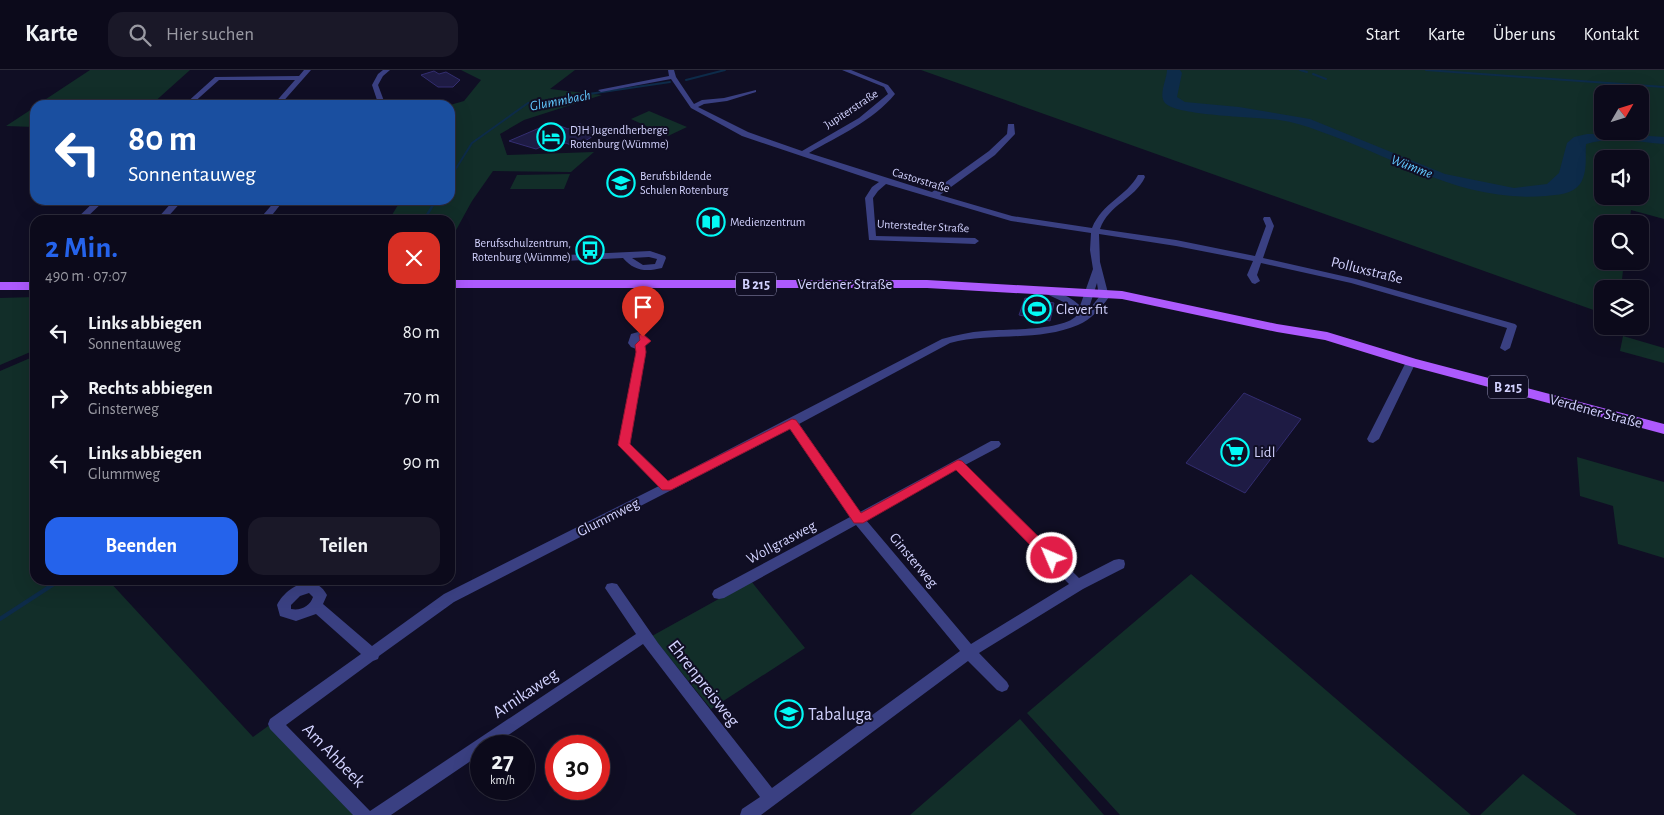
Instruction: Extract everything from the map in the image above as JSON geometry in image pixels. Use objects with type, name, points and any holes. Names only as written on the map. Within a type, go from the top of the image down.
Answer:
[{"type":"main road","name":"Verdener Straße","points":[[455,284],[874,283],[1040,289],[1089,294],[1104,296],[1122,302],[1163,304],[1277,328],[1325,343],[1411,362],[1664,429]]},
{"type":"main road","points":[[0,286],[30,286]]},
{"type":"street","points":[[281,100],[308,70]]},
{"type":"street","points":[[381,100],[375,85],[380,75],[388,70]]},
{"type":"street","name":"Jupiterstraße","points":[[801,154],[854,122],[892,94],[886,86],[845,70]]},
{"type":"street","points":[[601,90],[672,74],[692,106],[702,102],[725,100],[754,91]]},
{"type":"street","points":[[192,100],[216,78],[301,78]]},
{"type":"street","name":"Castorstraße","points":[[692,106],[745,134],[885,181],[1028,222],[1096,230]]},
{"type":"street","points":[[934,195],[998,148],[1011,134],[1011,126]]},
{"type":"street","points":[[1104,296],[1097,270],[1096,230],[1101,216],[1112,203],[1140,183],[1141,177]]},
{"type":"street","name":"Unterstedter Straße","points":[[885,181],[875,189],[869,198],[872,238],[975,241]]},
{"type":"street","points":[[84,215],[95,205]]},
{"type":"street","points":[[165,215],[174,205]]},
{"type":"street","points":[[268,215],[276,205]]},
{"type":"street","points":[[1256,281],[1252,275],[1256,259],[1270,226],[1267,219]]},
{"type":"street","name":"Polluxstraße","points":[[1096,230],[1256,259],[1353,281],[1512,326],[1505,348]]},
{"type":"street","points":[[545,259],[626,256]]},
{"type":"street","points":[[1079,319],[1097,270]]},
{"type":"street","points":[[1040,289],[1073,303],[1079,319]]},
{"type":"street","name":"Glummweg","points":[[275,724],[373,655],[449,598],[792,423],[914,357],[959,336],[990,331],[1055,328],[1095,311],[1104,296]]},
{"type":"street","points":[[640,345],[641,352],[624,445],[667,487]]},
{"type":"street","points":[[1373,438],[1411,362]]},
{"type":"street","name":"Ginsterweg","points":[[792,423],[859,520],[969,652],[1002,686]]},
{"type":"street","name":"Wollgrasweg","points":[[719,594],[859,520],[995,444]]},
{"type":"street","points":[[958,464],[1078,585]]},
{"type":"street","points":[[748,815],[969,652],[1078,585],[1119,564]]},
{"type":"street","name":"Ehrenpreisweg","points":[[612,588],[644,636],[770,798]]},
{"type":"street","points":[[316,606],[373,655]]},
{"type":"street","name":"Arnikaweg","points":[[377,815],[644,636]]},
{"type":"street","name":"Am Ahbeek","points":[[275,724],[364,815]]},
{"type":"green space","points":[[90,70],[190,70],[157,100],[45,100]]},
{"type":"green space","points":[[461,70],[575,70],[550,89],[602,95],[524,120],[500,134],[507,155],[594,152],[571,172],[493,171],[472,201],[455,232],[455,215],[392,215],[398,205],[455,205],[455,104],[464,101],[481,80]]},
{"type":"green space","points":[[921,70],[1664,70],[1664,219],[1631,210],[1630,215],[1594,215],[1594,270],[1623,270],[1622,280],[1594,280],[1594,310]]},
{"type":"green space","points":[[30,110],[30,127],[6,126]]},
{"type":"green space","points":[[649,111],[687,127],[668,136],[631,119]]},
{"type":"green space","points":[[570,174],[564,189],[510,189],[517,175]]},
{"type":"green space","points":[[30,297],[30,352],[0,365],[0,298]]},
{"type":"green space","points":[[1623,336],[1664,348],[1664,363],[1620,351]]},
{"type":"green space","points":[[30,358],[30,585],[113,585],[253,737],[271,724],[357,815],[0,815],[0,371]]},
{"type":"green space","points":[[1577,457],[1664,482],[1664,558],[1618,544],[1613,506],[1580,496]]},
{"type":"green space","points":[[1191,574],[1471,815],[1120,815],[1027,713]]},
{"type":"green space","points":[[751,581],[805,648],[711,709],[652,636]]},
{"type":"green space","points":[[1020,719],[1104,815],[910,815]]},
{"type":"green space","points":[[1523,774],[1577,815],[1480,815]]},
{"type":"water","name":"Wümme","points":[[1167,70],[1180,70],[1182,73],[1177,97],[1185,102],[1239,107],[1310,119],[1445,174],[1514,188],[1547,184],[1559,173],[1567,143],[1574,137],[1594,134],[1594,140],[1605,140],[1586,144],[1583,179],[1573,190],[1546,196],[1515,196],[1485,192],[1429,176],[1300,124],[1279,120],[1185,111],[1172,107],[1165,103],[1162,96]]},
{"type":"water","points":[[1649,136],[1664,137],[1664,144],[1615,140],[1649,140]]},
{"type":"building","points":[[434,71],[439,74],[446,72],[460,80],[453,87],[438,87],[421,75]]},
{"type":"building","name":"DJH Jugendherberge Rotenburg (Wümme)","points":[[580,124],[600,132],[575,147],[566,143],[560,145],[553,142],[536,149],[509,141],[544,126],[550,129],[558,125],[568,129]]},
{"type":"building","name":"Clever fit","points":[[1025,298],[1054,303],[1050,321],[1019,315]]},
{"type":"building","name":"Lidl","points":[[1244,393],[1301,419],[1245,493],[1186,463]]},
{"type":"waterway","name":"Glummbach","points":[[686,80],[725,70]]},
{"type":"waterway","points":[[1300,70],[1307,72]]},
{"type":"waterway","points":[[1426,70],[1664,87]]},
{"type":"waterway","points":[[1313,74],[1326,79]]},
{"type":"waterway","name":"Glummbach","points":[[455,170],[472,143],[528,103],[670,82]]},
{"type":"waterway","name":"Glummbach","points":[[427,215],[433,205]]},
{"type":"waterway","name":"Glummbach","points":[[0,619],[52,585]]},
{"type":"place","name":"DJH Jugendherberge Rotenburg (Wümme)","points":[[551,137]]},
{"type":"place","name":"Berufsbildende Schulen Rotenburg","points":[[621,183]]},
{"type":"place","name":"Medienzentrum","points":[[711,222]]},
{"type":"place","name":"Berufsschulzentrum, Rotenburg (Wümme)","points":[[590,250]]},
{"type":"place","name":"Clever fit","points":[[1037,309]]},
{"type":"place","name":"Lidl","points":[[1235,452]]},
{"type":"place","name":"Tabaluga","points":[[789,714]]},
{"type":"route","points":[[643,337],[646,341],[640,345],[641,352],[624,445],[667,487],[792,423],[859,520],[958,464],[1052,558]]}]
